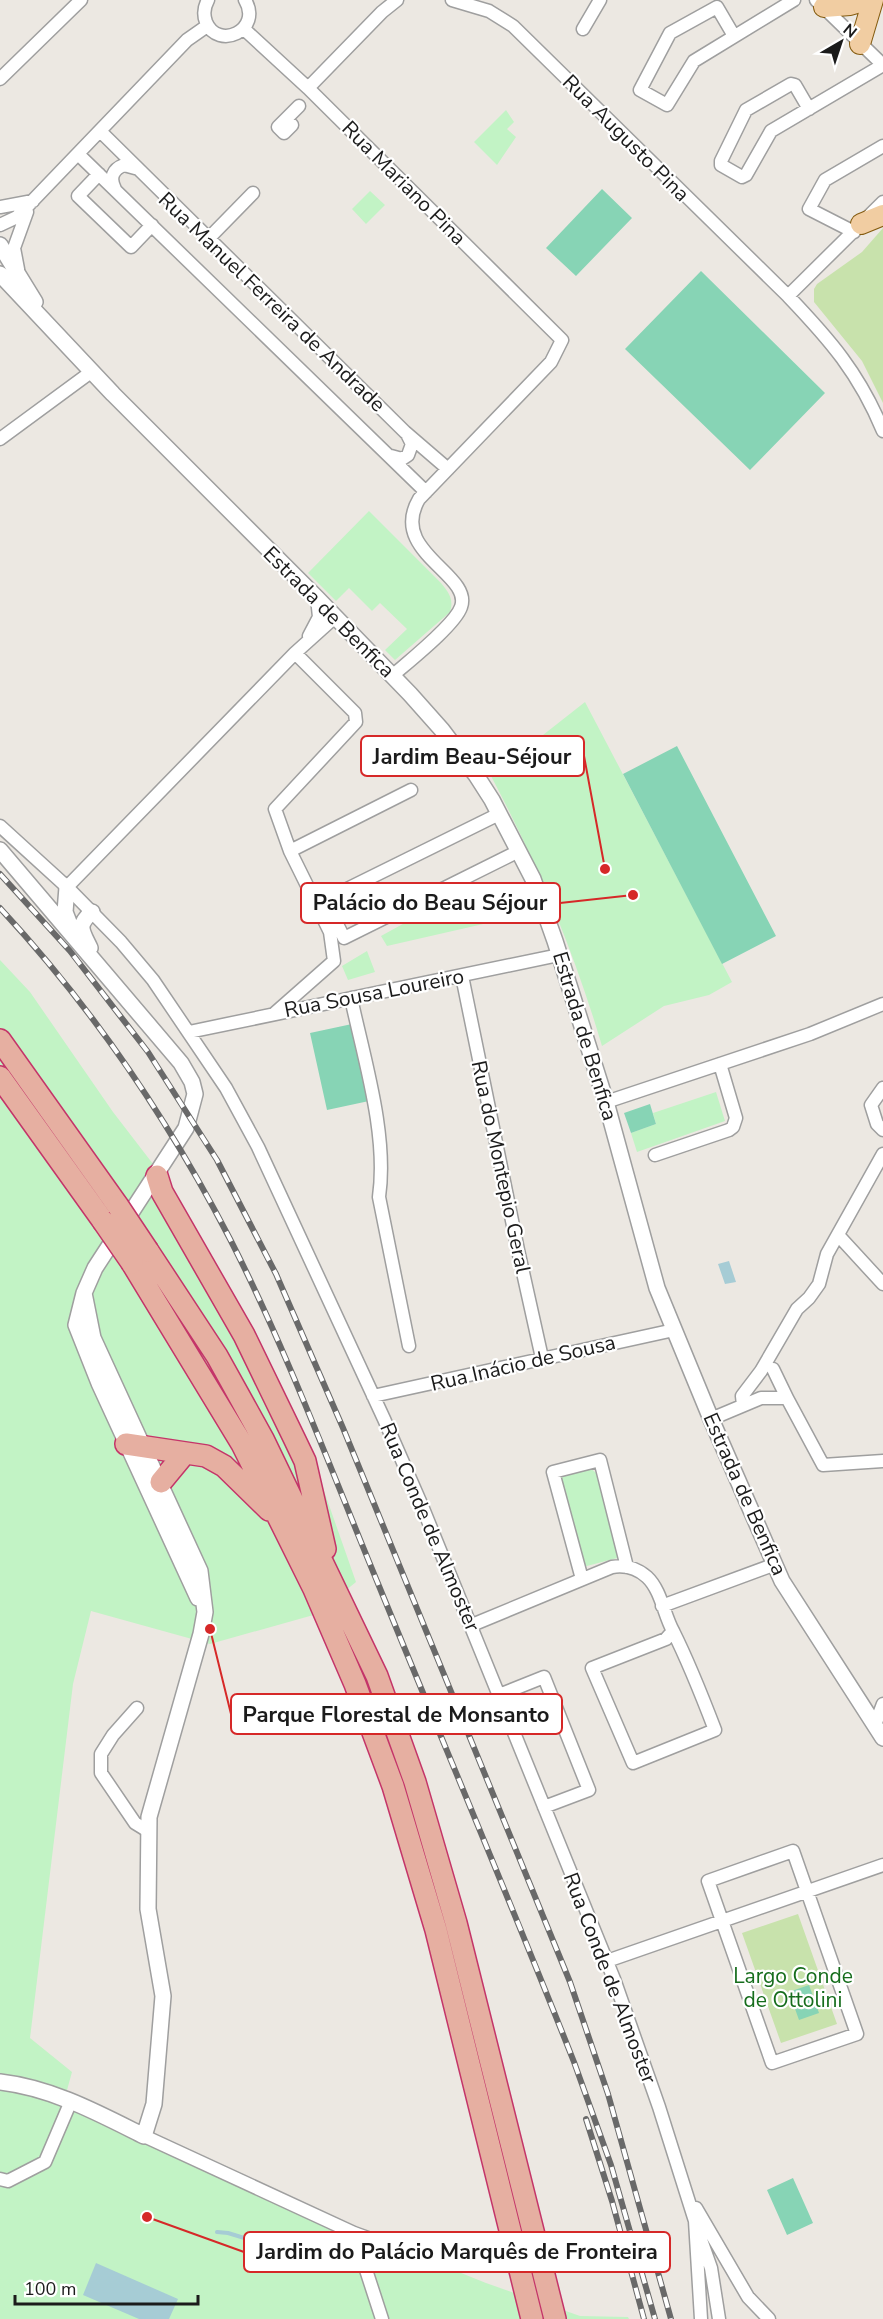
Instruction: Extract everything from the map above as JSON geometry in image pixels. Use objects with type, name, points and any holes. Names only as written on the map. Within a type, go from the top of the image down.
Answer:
[{"type":"highway","points":[[0,1040],[118,1206],[140,1257],[283,1524],[314,1589],[354,1684],[393,1786],[436,1930],[532,2319]]},
{"type":"highway","points":[[0,1077],[103,1221],[140,1257],[217,1356],[263,1439],[333,1581],[376,1676],[415,1782],[456,1923],[555,2319]]},
{"type":"highway","points":[[157,1176],[162,1192],[244,1335],[305,1461],[333,1581]]},
{"type":"highway","points":[[135,1445],[206,1456],[224,1466],[283,1524]]},
{"type":"highway","points":[[160,1482],[185,1453]]},
{"type":"main road","points":[[820,3],[850,5],[867,0]]},
{"type":"main road","points":[[860,44],[873,0]]},
{"type":"main road","points":[[857,228],[883,215]]},
{"type":"street","points":[[0,79],[81,0]]},
{"type":"street","points":[[208,0],[204,16],[207,26],[215,33],[225,36],[235,35],[244,29],[249,13],[244,0]]},
{"type":"street","points":[[308,88],[382,12],[397,0]]},
{"type":"street","name":"Rua Augusto Pina","points":[[452,0],[489,11],[513,26],[788,296],[828,338],[844,359],[859,381],[883,431]]},
{"type":"street","points":[[583,29],[600,0]]},
{"type":"street","points":[[734,36],[717,7],[669,33],[640,90],[667,105],[694,61],[794,0]]},
{"type":"street","points":[[809,109],[795,85],[791,84],[746,110],[721,165],[742,177],[746,175],[771,131],[809,109],[883,65],[820,3]]},
{"type":"street","points":[[3,225],[17,217],[187,40],[207,26]]},
{"type":"street","name":"Rua Mariano Pina","points":[[244,29],[308,88],[562,340],[551,362],[448,469]]},
{"type":"street","points":[[286,119],[299,106]]},
{"type":"street","name":"Rua Manuel Ferreira de Andrade","points":[[100,131],[405,432],[448,469]]},
{"type":"street","points":[[857,228],[809,209],[825,180],[883,146]]},
{"type":"street","name":"Rua Manuel Ferreira de Andrade","points":[[78,154],[426,492]]},
{"type":"street","points":[[116,190],[112,179],[115,171],[124,165],[136,168]]},
{"type":"street","points":[[99,174],[78,196],[131,247],[152,225]]},
{"type":"street","points":[[208,239],[253,193]]},
{"type":"street","points":[[0,207],[33,201]]},
{"type":"street","points":[[20,276],[15,262],[14,248],[22,221],[33,201]]},
{"type":"street","points":[[788,296],[883,202]]},
{"type":"street","name":"Estrada de Benfica","points":[[0,245],[45,321]]},
{"type":"street","name":"Estrada de Benfica","points":[[0,274],[91,372],[392,676],[442,730],[476,775],[500,814],[533,879],[559,955],[606,1102],[657,1288],[674,1330],[718,1417],[773,1565],[879,1731]]},
{"type":"street","points":[[0,440],[91,372]]},
{"type":"street","points":[[385,452],[397,460],[408,455],[412,444],[405,432]]},
{"type":"street","points":[[392,676],[451,622],[463,603],[462,596],[455,585],[415,539],[412,525],[414,508],[448,469]]},
{"type":"street","points":[[305,644],[319,617],[317,598]]},
{"type":"street","points":[[75,938],[65,912],[67,887],[295,653],[335,617]]},
{"type":"street","points":[[275,1013],[334,961],[330,932],[290,851],[275,809],[356,722],[355,713],[295,653]]},
{"type":"street","points":[[290,851],[411,790]]},
{"type":"street","points":[[500,814],[326,900],[344,938],[519,851]]},
{"type":"street","name":"Rua Conde de Almoster","points":[[0,826],[92,912],[153,980],[235,1101],[258,1147],[404,1464],[472,1625],[607,1961],[655,2096],[695,2221],[702,2316]]},
{"type":"street","points":[[0,850],[181,1063],[192,1082],[195,1101],[186,1128],[157,1176],[95,1268],[84,1293],[76,1325],[135,1445],[205,1612]]},
{"type":"street","points":[[92,912],[82,922],[81,927],[98,964]]},
{"type":"street","name":"Rua Sousa Loureiro","points":[[189,1032],[559,955]]},
{"type":"street","name":"Rua do Montepio Geral","points":[[462,976],[515,1239],[542,1358]]},
{"type":"street","points":[[351,998],[379,1132],[381,1185],[379,1197],[409,1346]]},
{"type":"street","points":[[606,1102],[810,1034],[883,1004]]},
{"type":"street","points":[[655,1155],[733,1127],[736,1118],[720,1064]]},
{"type":"street","points":[[883,1088],[871,1105],[877,1124],[883,1130]]},
{"type":"street","points":[[743,1405],[742,1396],[761,1371],[797,1309],[819,1284],[827,1254],[883,1154]]},
{"type":"street","points":[[838,1235],[883,1284]]},
{"type":"street","name":"Rua Inácio de Sousa","points":[[373,1396],[674,1330]]},
{"type":"street","points":[[773,1369],[823,1466],[883,1461]]},
{"type":"street","points":[[718,1417],[761,1398],[787,1398]]},
{"type":"street","points":[[135,1445],[160,1482],[200,1571],[205,1612],[201,1634],[149,1817],[148,1909],[163,1996],[154,2104],[144,2136]]},
{"type":"street","points":[[582,1579],[554,1472],[600,1460],[627,1567]]},
{"type":"street","points":[[662,1606],[773,1565]]},
{"type":"street","points":[[472,1625],[612,1567],[637,1570],[650,1580],[682,1646],[715,1730],[633,1763],[592,1668],[666,1639],[673,1631]]},
{"type":"street","points":[[499,1695],[544,1677],[589,1790],[544,1807]]},
{"type":"street","points":[[879,1731],[883,1704]]},
{"type":"street","points":[[137,1708],[113,1736],[102,1754],[101,1773],[135,1822],[148,1831]]},
{"type":"street","points":[[793,1851],[857,2034],[772,2063],[722,1922],[708,1881],[793,1851]]},
{"type":"street","points":[[607,1961],[626,1952],[722,1922],[883,1865]]},
{"type":"street","points":[[0,2082],[22,2084],[54,2093],[354,2233],[398,2249]]},
{"type":"street","points":[[0,2180],[8,2181],[45,2162],[71,2101]]},
{"type":"street","points":[[687,2193],[748,2298],[769,2319]]},
{"type":"street","points":[[695,2221],[711,2268],[718,2319]]},
{"type":"street","points":[[354,2233],[381,2318]]},
{"type":"green space","points":[[506,110],[514,122],[507,129],[516,137],[497,165],[474,142]]},
{"type":"green space","points":[[602,189],[632,218],[576,276],[546,248]]},
{"type":"green space","points":[[370,191],[385,205],[366,224],[352,209]]},
{"type":"green space","points":[[883,228],[883,403],[862,361],[814,302],[814,289],[817,284],[862,252]]},
{"type":"green space","points":[[701,271],[825,393],[750,470],[625,349]]},
{"type":"green space","points":[[369,511],[441,583],[451,600],[450,612],[395,660],[385,650],[407,629],[380,603],[372,611],[349,588],[336,601],[308,573]]},
{"type":"green space","points":[[585,702],[732,982],[709,995],[664,1006],[602,1046],[567,942],[524,842],[491,776]]},
{"type":"green space","points":[[677,746],[776,936],[722,964],[623,774]]},
{"type":"green space","points":[[470,887],[492,922],[387,946],[381,936]]},
{"type":"green space","points":[[367,951],[375,972],[348,980],[342,966]]},
{"type":"green space","points":[[0,960],[30,992],[113,1112],[153,1164],[185,1216],[287,1404],[323,1488],[356,1582],[317,1614],[210,1644],[91,1611],[73,1684],[30,2038],[72,2072],[64,2101],[369,2236],[486,2283],[580,2316],[628,2317],[629,2319],[0,2319]]},
{"type":"green space","points":[[352,1024],[369,1101],[327,1110],[310,1033]]},
{"type":"green space","points":[[716,1092],[725,1121],[637,1152],[631,1133],[656,1124],[653,1113]]},
{"type":"green space","points":[[650,1104],[656,1124],[631,1133],[624,1113]]},
{"type":"green space","points":[[590,1468],[600,1476],[621,1557],[583,1567],[559,1483],[565,1472]]},
{"type":"green space","name":"Largo Conde de Ottolini","points":[[798,1914],[837,2024],[781,2043],[742,1933]]},
{"type":"green space","points":[[809,1985],[819,2013],[799,2020],[789,1992]]},
{"type":"green space","points":[[793,2178],[813,2223],[787,2235],[767,2190]]},
{"type":"water","points":[[729,1261],[736,1282],[725,1284],[718,1264]]},
{"type":"water","points":[[96,2263],[178,2299],[169,2319],[139,2319],[83,2295]]},
{"type":"waterway","points":[[217,2232],[228,2233],[352,2271]]},
{"type":"railway","points":[[0,874],[70,951],[148,1052],[217,1160],[276,1274],[343,1428],[570,1982],[608,2094],[671,2319]]},
{"type":"railway","points":[[0,908],[34,946],[97,1025],[154,1108],[206,1194],[271,1324],[574,2062],[611,2165],[655,2319]]},
{"type":"railway","points":[[586,2119],[612,2201],[644,2319]]},
{"type":"place","name":"Jardim Beau-Séjour","points":[[605,869]]},
{"type":"place","name":"Palácio do Beau Séjour","points":[[633,895]]},
{"type":"place","name":"Parque Florestal de Monsanto","points":[[210,1629]]},
{"type":"place","name":"Jardim do Palácio Marquês de Fronteira","points":[[147,2217]]}]
